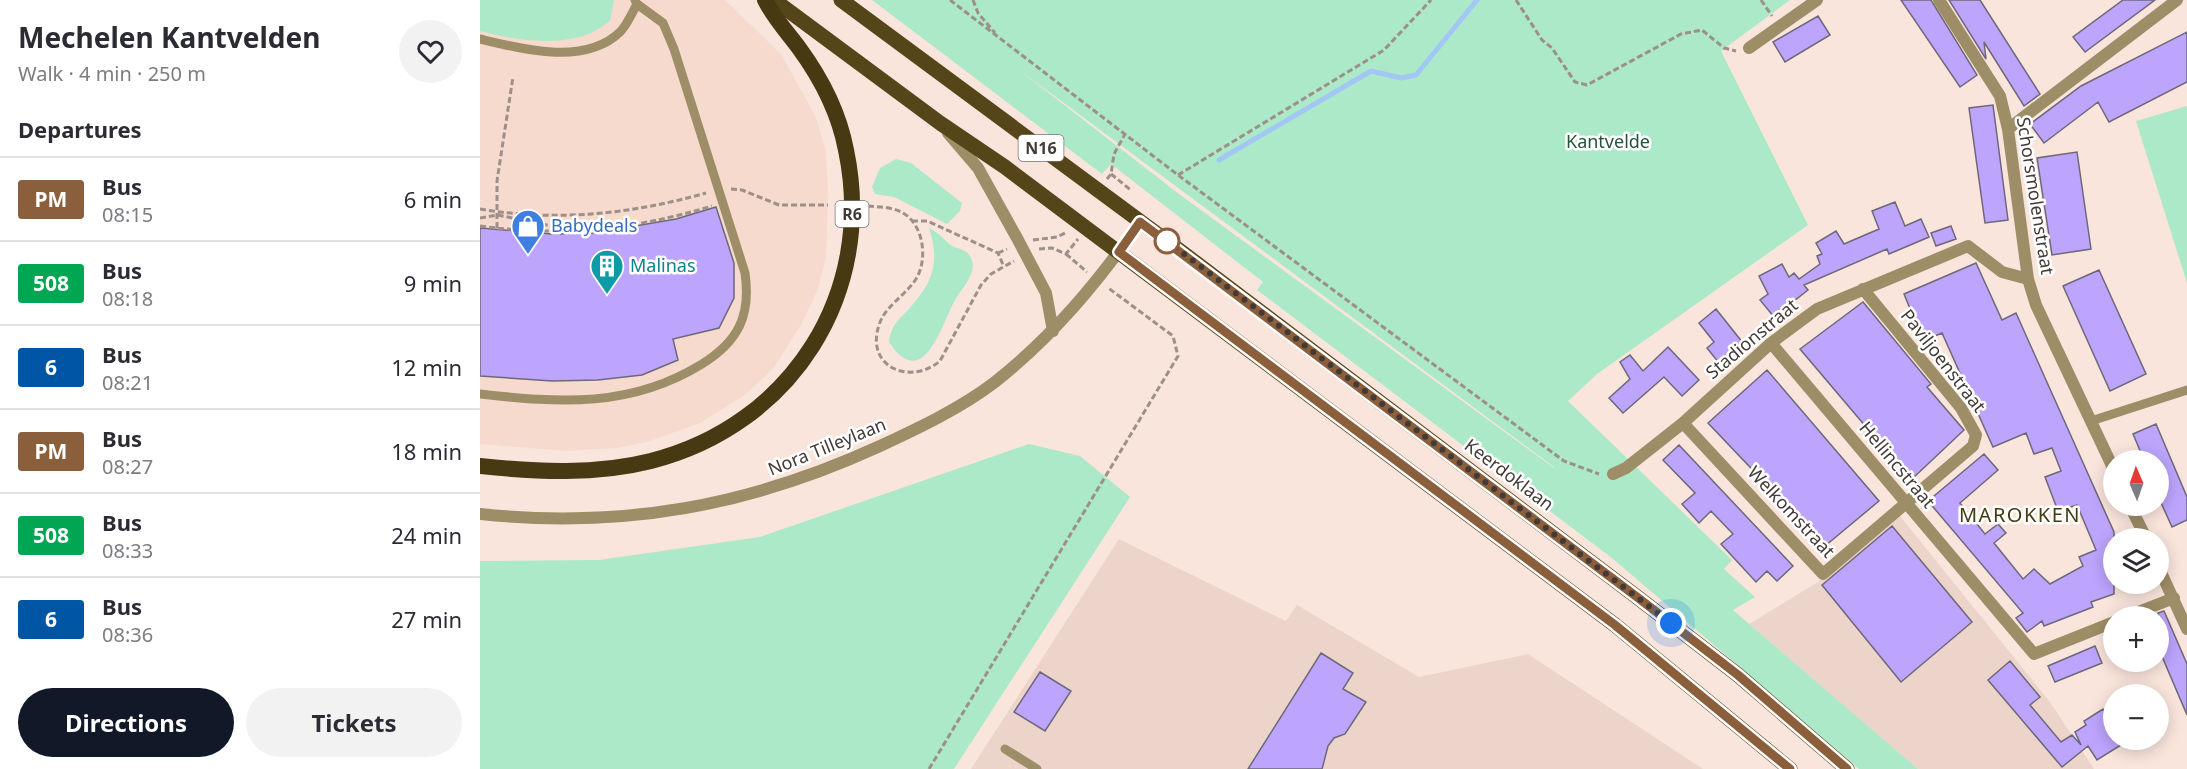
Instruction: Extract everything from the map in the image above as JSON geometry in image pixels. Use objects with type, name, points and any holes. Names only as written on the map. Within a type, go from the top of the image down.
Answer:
[{"type":"highway","name":"R6","points":[[480,466],[547,471],[591,470],[650,461],[676,453],[708,441],[755,410],[791,377],[805,358],[826,322],[842,281],[852,227],[851,174],[839,124],[823,86],[765,0]]},
{"type":"main road","name":"N16","points":[[774,0],[940,123],[1005,167],[1615,625],[1790,769]]},
{"type":"main road","name":"N16","points":[[841,0],[1140,222]]},
{"type":"main road","name":"Keerdoklaan","points":[[1140,222],[1738,675],[1847,769]]},
{"type":"street","points":[[1749,48],[1817,0]]},
{"type":"street","name":"Schorsmolenstraat","points":[[1939,0],[2000,96],[2008,129],[2028,279],[2036,305],[2105,450]]},
{"type":"street","points":[[2008,129],[2173,1]]},
{"type":"street","points":[[940,123],[978,168],[1026,255],[1046,292],[1053,331]]},
{"type":"street","name":"Nora Tilleylaan","points":[[480,514],[559,520],[604,519],[684,510],[766,491],[833,468],[904,436],[992,384],[1053,331],[1098,280],[1140,222]]},
{"type":"street","name":"Stadionstraat","points":[[1613,474],[1626,468],[1683,423],[1771,343],[1817,309],[1968,246],[2002,272],[2028,279]]},
{"type":"street","name":"Paviljoenstraat","points":[[1863,289],[1961,408],[1976,435],[1973,446],[1905,503]]},
{"type":"street","name":"Hellincstraat","points":[[1771,343],[2034,654],[2103,626]]},
{"type":"street","name":"Welkomstraat","points":[[1683,423],[1823,574],[1905,503]]},
{"type":"street","points":[[2169,588],[2187,629]]},
{"type":"street","points":[[2154,606],[2174,598]]},
{"type":"lane","points":[[480,39],[528,49],[572,52],[588,50],[603,45],[621,31],[636,2],[663,23],[674,49],[745,273],[748,294],[747,312],[740,326],[719,353],[682,376],[640,393],[598,399],[555,400],[480,394]]},
{"type":"lane","points":[[2091,421],[2187,390]]},
{"type":"lane","points":[[1005,749],[1037,769]]},
{"type":"path","points":[[950,0],[1178,175],[1564,461],[1596,474],[1613,474]]},
{"type":"path","points":[[973,0],[978,13],[998,37]]},
{"type":"path","points":[[1178,175],[1384,50],[1431,0]]},
{"type":"path","points":[[1516,0],[1542,40],[1552,48],[1575,82],[1587,86],[1681,34],[1702,30],[1724,48],[1733,52],[1749,48]]},
{"type":"path","points":[[1761,0],[1779,26]]},
{"type":"path","points":[[497,228],[499,214],[497,181],[513,77]]},
{"type":"path","points":[[1125,134],[1114,154],[1111,174],[1132,191]]},
{"type":"path","points":[[729,188],[742,190],[778,205],[828,205]]},
{"type":"path","points":[[480,218],[499,214],[564,216],[614,212],[707,192]]},
{"type":"path","points":[[480,226],[578,232],[635,226],[712,206]]},
{"type":"path","points":[[868,206],[889,208],[904,213],[912,221],[924,250],[922,265],[916,279],[888,309],[879,324],[876,339],[879,353],[887,365],[898,372],[917,374],[930,370],[940,362],[981,285],[991,274],[1026,255]]},
{"type":"path","points":[[480,209],[578,232]]},
{"type":"path","points":[[912,221],[927,221],[998,253],[1004,267]]},
{"type":"path","points":[[1053,231],[1057,237]]},
{"type":"path","points":[[929,769],[1178,357],[1173,336],[1066,254]]},
{"type":"shaded area","points":[[480,0],[725,0],[781,54],[816,117],[826,152],[828,194],[826,258],[818,289],[801,325],[773,369],[745,395],[700,423],[647,442],[618,448],[564,451],[480,444]]},
{"type":"shaded area","points":[[1900,516],[2050,702],[2094,769],[1918,769],[1749,624],[1818,582]]},
{"type":"shaded area","points":[[1119,539],[1286,621],[1297,605],[1419,677],[1528,654],[1703,769],[971,769]]},
{"type":"green space","points":[[480,0],[614,0],[610,21],[591,33],[564,40],[536,41],[480,31]]},
{"type":"green space","name":"Kantvelde","points":[[872,0],[1790,0],[1721,51],[1808,225],[1597,374],[1568,401],[1732,560],[1724,569],[1755,597],[1733,610],[1918,769],[1859,769],[1612,558],[1257,290],[1263,282],[1111,164],[1102,174]],"holes":[[[1014,66],[1554,467],[1179,194]]]},
{"type":"green space","points":[[2187,106],[2187,283],[2136,121]]},
{"type":"green space","points":[[896,159],[911,163],[962,203],[960,211],[947,224],[894,197],[875,194],[872,187],[880,168]]},
{"type":"green space","points":[[929,228],[949,244],[968,253],[973,267],[972,273],[956,298],[930,349],[922,358],[912,361],[901,356],[889,342],[895,325],[921,294],[931,276],[934,249]]},
{"type":"green space","points":[[1029,444],[1080,456],[1130,497],[954,769],[480,769],[480,561],[599,560],[760,537]]},
{"type":"building","points":[[1901,0],[1931,0],[1977,75],[1960,87]]},
{"type":"building","points":[[1949,0],[1980,0],[2040,94],[2024,106],[1984,42],[1986,59]]},
{"type":"building","points":[[2123,0],[2155,0],[2085,52],[2073,37]]},
{"type":"building","points":[[1818,16],[1830,35],[1785,62],[1773,42]]},
{"type":"building","points":[[2187,32],[2187,82],[2109,122],[2098,102],[2044,143],[2030,124],[2081,86]]},
{"type":"building","points":[[1993,105],[2008,220],[1985,223],[1969,108]]},
{"type":"building","points":[[2077,152],[2091,249],[2052,255],[2037,158]]},
{"type":"building","points":[[1895,202],[1905,226],[1921,219],[1929,237],[1889,254],[1887,249],[1804,285],[1808,290],[1774,317],[1760,300],[1768,294],[1759,276],[1782,264],[1789,277],[1794,273],[1799,279],[1820,264],[1817,256],[1822,254],[1816,243],[1836,231],[1844,244],[1879,229],[1872,211]]},
{"type":"building","name":"Malinas","points":[[716,207],[734,263],[734,298],[719,328],[673,339],[678,360],[642,375],[598,380],[552,381],[480,376],[480,228],[552,234],[594,233],[676,219]]},
{"type":"building","points":[[1951,226],[1956,239],[1936,246],[1931,233]]},
{"type":"building","points":[[1976,263],[2002,320],[2016,313],[2103,507],[2103,516],[2107,516],[2112,528],[2103,528],[2103,594],[2114,594],[2091,602],[2093,607],[2044,626],[2042,621],[2027,632],[2016,618],[2023,613],[1928,501],[1984,454],[1998,470],[1960,503],[1985,534],[1998,524],[2006,533],[1994,543],[2023,579],[2034,569],[2050,584],[2083,566],[2079,557],[2096,550],[2077,505],[2058,511],[2045,477],[2061,471],[2052,448],[2034,454],[2026,433],[1993,447],[1942,333],[1923,341],[1904,294]]},
{"type":"building","points":[[2099,270],[2146,374],[2110,391],[2063,286]]},
{"type":"building","points":[[1863,302],[1931,384],[1927,387],[1964,430],[1911,480],[1800,349]]},
{"type":"building","points":[[1716,309],[1743,343],[1719,363],[1707,348],[1714,342],[1699,323]]},
{"type":"building","points":[[1668,347],[1699,380],[1682,396],[1664,377],[1623,413],[1609,398],[1630,379],[1620,362],[1630,355],[1643,371]]},
{"type":"building","points":[[1767,370],[1879,501],[1825,546],[1708,423]]},
{"type":"building","points":[[2156,424],[2167,450],[2140,450],[2133,434]]},
{"type":"building","points":[[1679,445],[1793,566],[1777,581],[1767,571],[1756,582],[1721,544],[1733,534],[1711,511],[1699,523],[1682,504],[1695,493],[1663,460]]},
{"type":"building","points":[[2169,455],[2187,497],[2187,520],[2172,527],[2167,516],[2169,516]]},
{"type":"building","points":[[1892,526],[1972,622],[1901,682],[1822,585]]},
{"type":"building","points":[[2169,623],[2187,664],[2187,715],[2169,672]]},
{"type":"building","points":[[2095,646],[2102,663],[2055,682],[2048,666]]},
{"type":"building","points":[[1321,653],[1353,673],[1343,689],[1366,702],[1345,734],[1334,738],[1328,746],[1322,769],[1248,769]]},
{"type":"building","points":[[2010,661],[2040,697],[2030,705],[2061,742],[2072,735],[2081,745],[2075,732],[2086,725],[2084,721],[2103,709],[2103,750],[2113,750],[2097,760],[2088,746],[2062,767],[1988,680]]},
{"type":"building","points":[[1040,672],[1071,691],[1045,731],[1014,712]]},
{"type":"waterway","points":[[1219,160],[1371,71],[1401,78],[1416,75],[1477,0]]},
{"type":"bus line","name":"PM","points":[[1790,769],[1615,625],[1119,252],[1140,222],[1279,325],[1738,675],[1847,769]]},
{"type":"place","name":"Babydeals","points":[[528,255]]},
{"type":"place","name":"Malinas","points":[[607,295]]},
{"type":"district","name":"MAROKKEN","points":[[2020,515]]},
{"type":"route","points":[[1167,241],[1671,623]]}]
